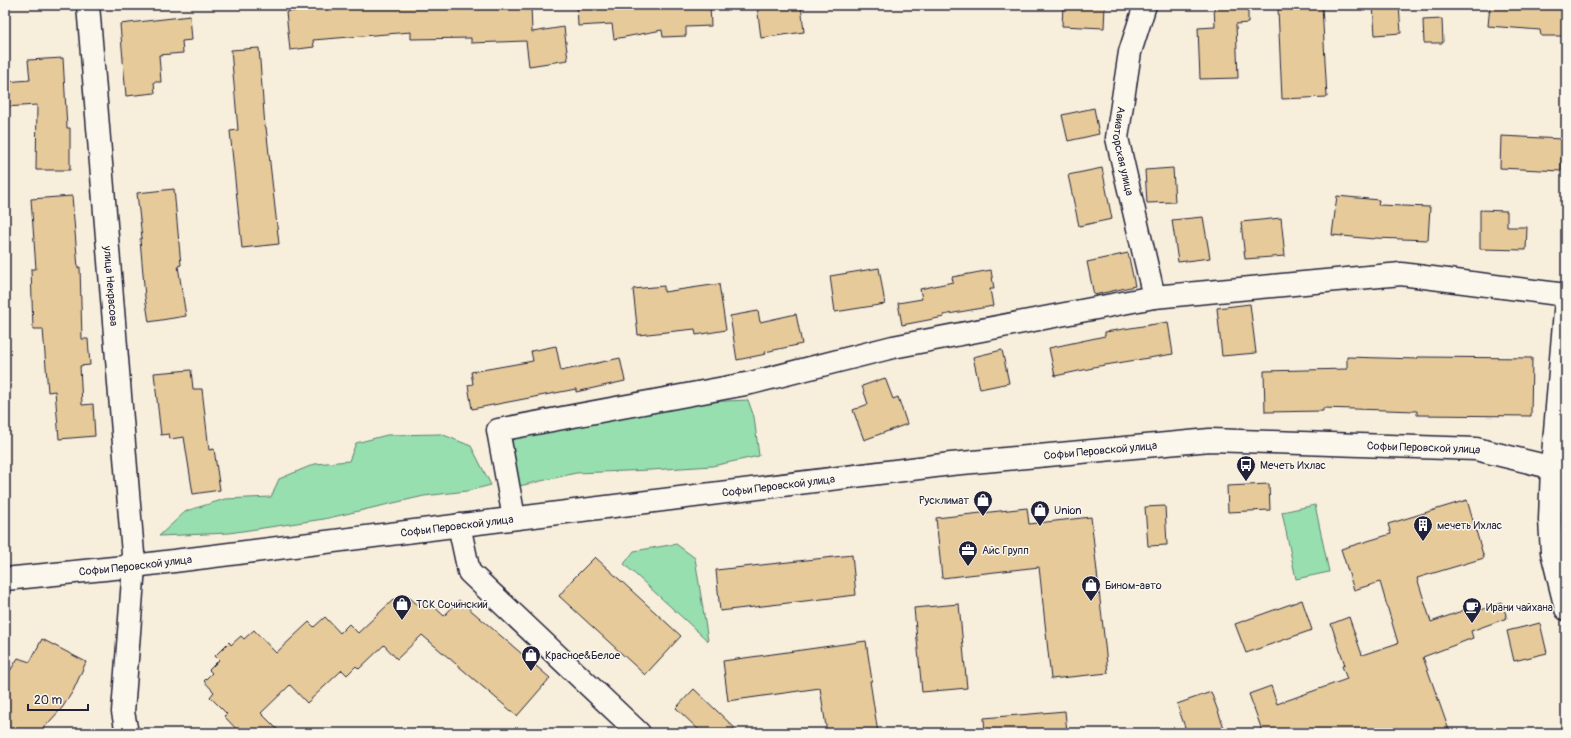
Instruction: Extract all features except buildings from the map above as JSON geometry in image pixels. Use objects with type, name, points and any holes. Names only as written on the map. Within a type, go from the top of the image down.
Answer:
[{"type":"street","name":"улица Некрасова","points":[[88,5],[134,566],[123,712],[127,733]]},
{"type":"street","name":"Авиаторская улица","points":[[1144,5],[1130,52],[1117,138],[1154,297]]},
{"type":"street","points":[[514,518],[498,430],[751,383],[892,347],[1154,297],[1401,274],[1566,295]]},
{"type":"street","points":[[1566,299],[1559,469],[1550,520],[1552,552],[1566,609]]},
{"type":"street","name":"Софьи Перовской улица","points":[[5,579],[134,566],[951,464],[1210,440],[1476,449],[1559,469]]},
{"type":"street","points":[[459,525],[469,572],[638,733]]},
{"type":"green space","points":[[748,400],[754,417],[759,456],[712,466],[576,473],[515,487],[512,440],[538,431],[684,403]]},
{"type":"green space","points":[[441,434],[471,446],[491,485],[467,491],[424,496],[324,519],[229,533],[159,536],[186,511],[225,499],[271,497],[279,479],[315,464],[349,461],[356,443],[387,435]]},
{"type":"green space","points":[[1315,505],[1329,572],[1296,579],[1282,512]]},
{"type":"green space","points":[[676,544],[695,558],[708,641],[624,564],[634,551]]},
{"type":"place","name":"Мечеть Ихлас","points":[[1246,482]]},
{"type":"place","name":"Русклимат","points":[[983,517]]},
{"type":"place","name":"Union","points":[[1040,527]]},
{"type":"place","name":"мечеть Ихлас","points":[[1423,542]]},
{"type":"place","name":"Айс Групп","points":[[968,567]]},
{"type":"place","name":"Бином-авто","points":[[1091,602]]},
{"type":"place","name":"ТСК Сочинский","points":[[402,621]]},
{"type":"place","name":"Ирани чайхана","points":[[1472,624]]},
{"type":"place","name":"Красное&Белое","points":[[531,672]]}]
